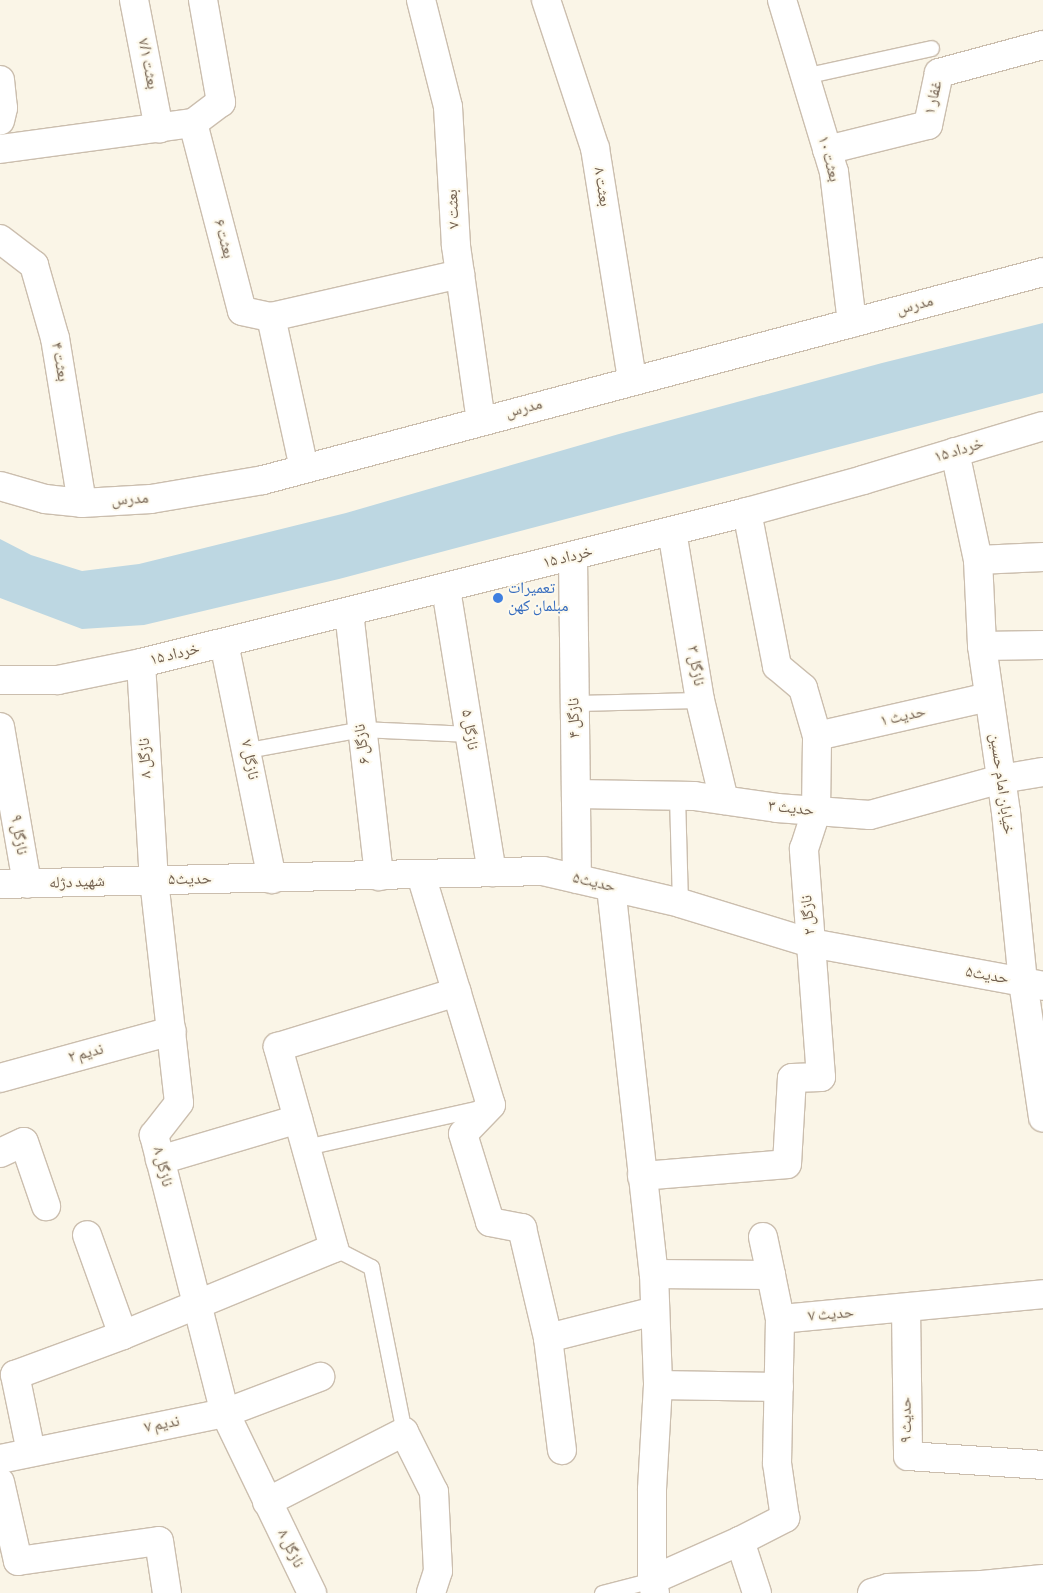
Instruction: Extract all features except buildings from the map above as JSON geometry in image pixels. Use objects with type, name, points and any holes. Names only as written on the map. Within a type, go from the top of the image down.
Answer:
[{"type":"street","name":"بعثت ۷/۱","points":[[134,0],[159,129]]},
{"type":"street","points":[[0,149],[193,123],[222,102],[203,0]]},
{"type":"street","name":"بعثت ۷","points":[[421,0],[448,107],[460,274],[481,421]]},
{"type":"street","name":"بعثت ۸","points":[[546,0],[595,148],[632,380]]},
{"type":"street","name":"بعثت ۱۰","points":[[782,0],[834,172],[852,323]]},
{"type":"street","name":"غفار ۱","points":[[826,150],[928,125],[939,73],[1043,45]]},
{"type":"street","points":[[0,80],[3,108],[0,120]]},
{"type":"street","name":"بعثت ۶","points":[[193,123],[242,312],[271,317]]},
{"type":"street","name":"بعثت ۴","points":[[0,239],[34,265],[55,338],[82,504]]},
{"type":"street","name":"مدرس","points":[[0,486],[45,499],[82,504],[192,494],[263,480],[632,380],[1043,272]]},
{"type":"street","points":[[304,468],[271,317],[460,274]]},
{"type":"street","name":"۱۵ خرداد","points":[[0,680],[58,680],[141,663],[446,589],[747,512],[1043,426]]},
{"type":"street","name":"خیابان امام حسین","points":[[955,452],[978,560],[982,646],[1033,984],[1043,1118]]},
{"type":"street","name":"نازگل ۲","points":[[642,1176],[787,1164],[792,1078],[821,1077],[804,849],[816,812],[817,736],[802,688],[777,666],[747,512]]},
{"type":"street","name":"نازگل ۳","points":[[672,531],[700,700],[724,800]]},
{"type":"street","name":"نازگل ۴","points":[[573,557],[577,879]]},
{"type":"street","points":[[978,560],[1043,557]]},
{"type":"street","name":"نازگل ۵","points":[[446,589],[492,872]]},
{"type":"street","name":"نازگل ۶","points":[[349,612],[379,876]]},
{"type":"street","name":"نازگل ۷","points":[[224,643],[248,750],[272,879]]},
{"type":"street","points":[[982,646],[1043,645]]},
{"type":"street","name":"نازگل ۸","points":[[141,663],[154,880],[179,1103],[154,1136],[225,1412],[311,1592]]},
{"type":"street","name":"حدیث ۱","points":[[817,736],[989,697]]},
{"type":"street","name":"نازگل ۹","points":[[0,727],[27,884]]},
{"type":"street","name":"حدیث ۳","points":[[576,794],[677,796],[816,812],[870,815],[1001,778],[1043,772]]},
{"type":"street","name":"حدیث۵","points":[[154,880],[272,879],[543,871],[680,903],[812,943],[1033,984]]},
{"type":"street","points":[[421,874],[491,1105],[463,1134],[490,1222],[522,1228],[548,1338],[562,1450]]},
{"type":"street","name":"شهید دژله","points":[[0,884],[154,880]]},
{"type":"street","points":[[611,887],[654,1274],[658,1384],[652,1490],[653,1587],[785,1518],[777,1463],[780,1319],[763,1237]]},
{"type":"street","points":[[31,1452],[7,1375],[123,1335],[334,1248],[278,1047],[457,992]]},
{"type":"street","name":"ندیم ۲","points":[[0,1078],[172,1031]]},
{"type":"street","points":[[160,1160],[298,1119]]},
{"type":"street","points":[[0,1153],[24,1142],[46,1206]]},
{"type":"street","points":[[87,1234],[123,1335]]},
{"type":"street","points":[[654,1274],[771,1275]]},
{"type":"street","name":"حدیث ۷","points":[[780,1319],[1043,1294]]},
{"type":"street","name":"حدیث ۹","points":[[906,1308],[908,1456],[1043,1465]]},
{"type":"street","points":[[548,1338],[655,1311]]},
{"type":"street","name":"ندیم ۷","points":[[0,1459],[225,1412],[320,1377]]},
{"type":"street","points":[[658,1384],[779,1387]]},
{"type":"street","points":[[267,1502],[404,1432],[434,1492],[438,1571],[431,1593]]},
{"type":"street","points":[[0,1482],[18,1561],[159,1542],[167,1593]]},
{"type":"street","points":[[740,1541],[756,1593]]},
{"type":"street","points":[[872,1593],[888,1588],[909,1590],[1043,1579]]},
{"type":"lane","points":[[804,76],[931,48]]},
{"type":"lane","points":[[575,703],[700,700]]},
{"type":"lane","points":[[248,750],[361,729],[470,734]]},
{"type":"lane","points":[[677,796],[680,903]]},
{"type":"lane","points":[[306,1147],[491,1105]]},
{"type":"lane","points":[[334,1248],[371,1267],[404,1432]]},
{"type":"lane","points":[[602,1593],[653,1587]]},
{"type":"water","points":[[1043,323],[1043,393],[339,579],[144,625],[82,629],[0,598],[0,539],[31,555],[82,571],[139,564],[346,513],[619,434],[882,363]]},
{"type":"place","name":"تعمیرات مبلمان کهن","points":[[498,598]]}]
